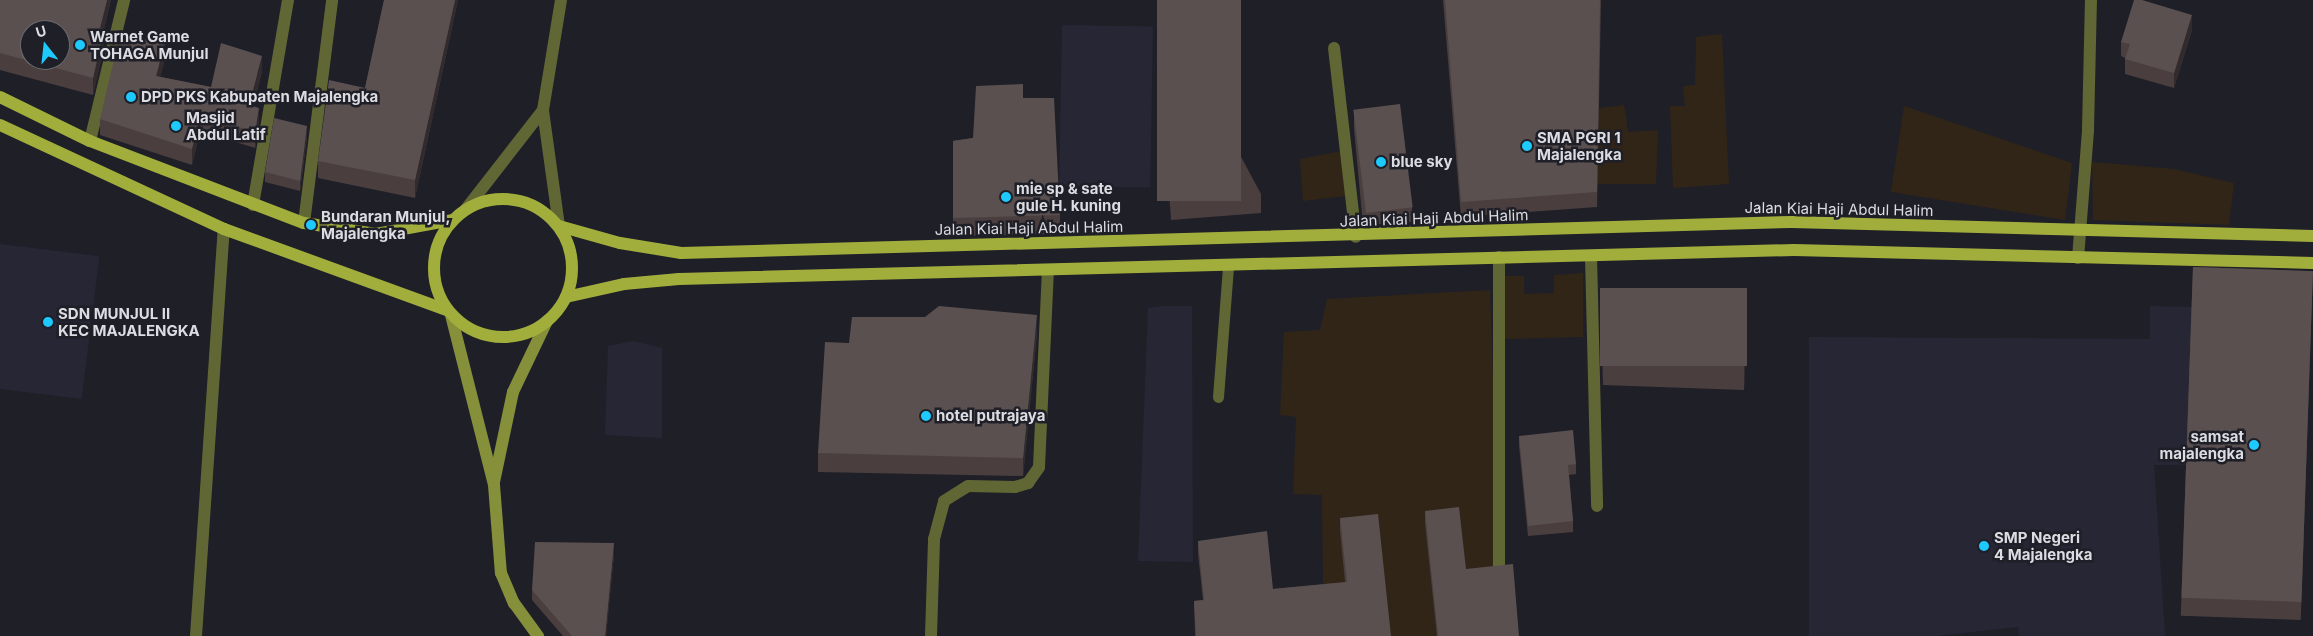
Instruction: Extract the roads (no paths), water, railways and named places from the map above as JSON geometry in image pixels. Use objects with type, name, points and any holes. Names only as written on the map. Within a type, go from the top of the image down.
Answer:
[{"type":"main road","points":[[0,96],[90,141],[304,223],[376,234],[452,220]]},
{"type":"main road","points":[[0,125],[224,229],[449,312],[472,330],[498,337],[524,334],[547,322]]},
{"type":"main road","points":[[494,484],[513,392],[547,322],[566,298],[572,258],[558,226],[532,205],[498,199],[466,209],[452,220],[436,248],[434,280],[449,312],[494,484],[501,573],[514,603],[538,636]]},
{"type":"main road","name":"Jalan Kiai Haji Abdul Halim","points":[[558,226],[620,244],[681,253],[1356,237],[1792,222],[2313,236]]},
{"type":"main road","points":[[566,298],[624,284],[679,279],[1048,272],[1499,257],[1794,250],[2313,263]]},
{"type":"street","points":[[90,141],[124,0]]},
{"type":"street","points":[[253,205],[288,0]]},
{"type":"street","points":[[304,223],[332,0]]},
{"type":"street","points":[[558,226],[543,110],[561,0]]},
{"type":"street","points":[[2078,258],[2088,130],[2091,0]]},
{"type":"street","points":[[1334,48],[1356,237]]},
{"type":"street","points":[[466,209],[543,110]]},
{"type":"street","points":[[196,636],[224,229]]},
{"type":"street","points":[[1591,256],[1597,506]]},
{"type":"street","points":[[1499,257],[1499,568]]},
{"type":"street","points":[[932,636],[934,539],[944,501],[968,486],[1022,485],[1039,467],[1048,272]]},
{"type":"lane","points":[[1218,398],[1228,267]]},
{"type":"place","name":"Warnet Game TOHAGA Munjul","points":[[80,45]]},
{"type":"place","name":"DPD PKS Kabupaten Majalengka","points":[[131,97]]},
{"type":"place","name":"Masjid Abdul Latif","points":[[176,126]]},
{"type":"place","name":"SMA PGRI 1 Majalengka","points":[[1527,146]]},
{"type":"place","name":"blue sky","points":[[1381,162]]},
{"type":"place","name":"mie sp & sate gule H. kuning","points":[[1006,197]]},
{"type":"place","name":"Bundaran Munjul, Majalengka","points":[[311,225]]},
{"type":"place","name":"SDN MUNJUL II KEC MAJALENGKA","points":[[48,322]]},
{"type":"place","name":"hotel putrajaya","points":[[926,416]]},
{"type":"place","name":"samsat majalengka","points":[[2254,445]]},
{"type":"place","name":"SMP Negeri 4 Majalengka","points":[[1984,546]]}]
